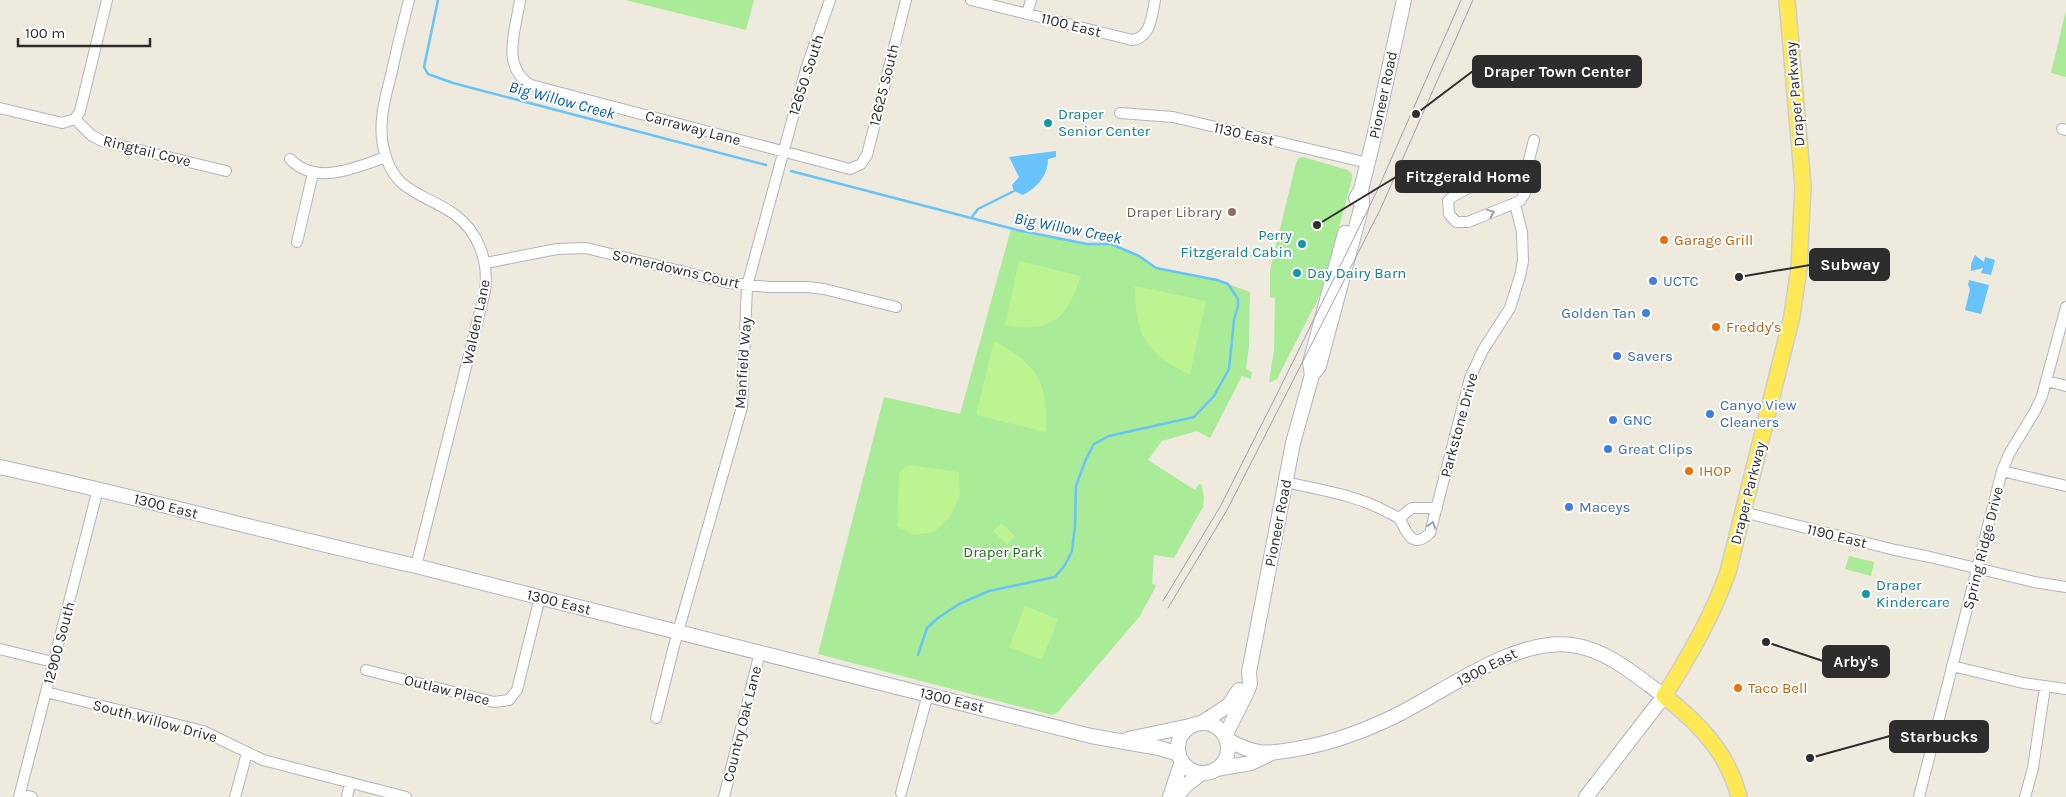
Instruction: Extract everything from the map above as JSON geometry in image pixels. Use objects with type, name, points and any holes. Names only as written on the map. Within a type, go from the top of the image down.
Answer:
[{"type":"main road","name":"Pioneer Road","points":[[1226,737],[1250,684],[1249,672],[1293,443],[1312,375],[1310,363],[1353,204],[1361,190],[1368,163],[1404,0]]},
{"type":"main road","name":"Draper Parkway","points":[[1586,797],[1664,696],[1691,653],[1718,600],[1728,572],[1792,316],[1799,267],[1803,186],[1787,0]]},
{"type":"main road","name":"1300 East","points":[[0,467],[416,566],[1118,742],[1159,748],[1180,758]]},
{"type":"main road","name":"1300 East","points":[[1226,737],[1252,752],[1270,753],[1323,744],[1369,728],[1505,656],[1520,650],[1539,646],[1570,645],[1596,651],[1621,665],[1695,721],[1711,739],[1728,767],[1739,797]]},
{"type":"main road","name":"Pioneer Road","points":[[1197,724],[1233,701],[1249,672]]},
{"type":"main road","name":"1300 East","points":[[1118,742],[1197,724]]},
{"type":"main road","points":[[1170,797],[1180,758],[1178,744],[1182,733],[1197,724],[1212,724],[1220,729],[1226,737],[1228,750],[1224,761],[1216,769],[1202,773],[1184,786],[1176,797]]},
{"type":"main road","name":"1300 East","points":[[1216,769],[1251,762],[1270,753]]},
{"type":"main road","points":[[1180,758],[1188,768],[1202,773]]},
{"type":"street","points":[[0,108],[62,123],[75,119],[80,111],[107,0]]},
{"type":"street","name":"Walden Lane","points":[[409,0],[382,112],[382,138],[386,157],[392,170],[406,187],[454,215],[463,223],[477,241],[486,263],[485,291],[416,566]]},
{"type":"street","name":"Carraway Lane","points":[[520,0],[512,51],[512,63],[518,74],[531,85],[845,168],[858,166]]},
{"type":"street","name":"12650 South","points":[[782,151],[808,60],[830,0]]},
{"type":"street","name":"12625 South","points":[[858,166],[864,162],[867,155],[906,0]]},
{"type":"street","name":"1100 East","points":[[971,0],[1128,39],[1141,38],[1148,30],[1156,0]]},
{"type":"street","points":[[1027,14],[1031,0]]},
{"type":"street","name":"1130 East","points":[[1120,113],[1173,117],[1368,163]]},
{"type":"street","name":"Ringtail Cove","points":[[75,119],[91,136],[102,141],[226,171]]},
{"type":"street","points":[[1524,180],[1517,174],[1505,174],[1456,193],[1448,201],[1447,207],[1452,218],[1462,224],[1520,201],[1525,193],[1524,180],[1534,140]]},
{"type":"street","name":"Manfield Way","points":[[656,718],[742,407],[747,286],[782,151]]},
{"type":"street","points":[[290,159],[301,168],[313,173],[341,172],[386,157]]},
{"type":"street","points":[[297,242],[313,173]]},
{"type":"street","name":"Parkstone Drive","points":[[1399,518],[1406,534],[1415,539],[1421,540],[1430,534],[1470,378],[1483,350],[1510,308],[1518,284],[1523,246],[1520,218],[1515,204]]},
{"type":"street","name":"Somerdowns Court","points":[[486,263],[557,249],[586,248],[729,283],[747,286],[824,289],[896,307]]},
{"type":"street","name":"Spring Ridge Drive","points":[[1919,797],[2002,471],[2013,445],[2035,411],[2047,382],[2066,307]]},
{"type":"street","points":[[2047,382],[2066,386]]},
{"type":"street","points":[[2002,471],[2066,486]]},
{"type":"street","points":[[1286,482],[1363,501],[1399,518],[1412,508],[1437,508]]},
{"type":"street","name":"12900 South","points":[[19,795],[98,489]]},
{"type":"street","name":"1190 East","points":[[1743,512],[1895,550],[2034,582],[2066,587]]},
{"type":"street","name":"Outlaw Place","points":[[366,670],[494,702],[509,700],[517,690],[540,597]]},
{"type":"street","points":[[0,649],[53,662]]},
{"type":"street","name":"Country Oak Lane","points":[[724,797],[760,652]]},
{"type":"street","points":[[1952,666],[2045,687],[2066,689]]},
{"type":"street","points":[[2025,797],[2036,751],[2045,687]]},
{"type":"street","name":"South Willow Drive","points":[[46,692],[203,731],[227,741],[247,753],[285,766],[406,797]]},
{"type":"street","points":[[902,793],[928,694]]},
{"type":"street","points":[[235,797],[247,753]]},
{"type":"street","points":[[347,797],[350,782]]},
{"type":"street","points":[[19,795],[32,797]]},
{"type":"green space","points":[[625,0],[754,0],[746,30]]},
{"type":"green space","points":[[2066,10],[2066,77],[2051,73]]},
{"type":"green space","points":[[1303,157],[1348,170],[1352,174],[1352,179],[1321,293],[1277,379],[1269,382],[1274,350],[1275,298],[1270,297],[1270,270],[1296,163],[1299,158]]},
{"type":"green space","name":"Draper Park","points":[[1011,229],[1087,244],[1111,244],[1139,256],[1156,268],[1217,280],[1250,292],[1249,346],[1246,369],[1252,372],[1251,379],[1242,376],[1210,438],[1197,431],[1162,441],[1148,460],[1195,490],[1201,484],[1204,497],[1203,507],[1174,558],[1154,555],[1152,584],[1156,585],[1140,616],[1058,712],[1052,715],[818,654],[884,397],[960,414]]},
{"type":"green space","points":[[1019,261],[1081,276],[1070,303],[1055,320],[1046,325],[1021,327],[1005,325]]},
{"type":"green space","points":[[1135,286],[1206,301],[1190,375],[1163,359],[1146,341],[1137,318]]},
{"type":"green space","points":[[994,341],[1021,358],[1037,377],[1045,400],[1046,432],[976,415]]},
{"type":"green space","points":[[908,465],[959,472],[960,496],[950,517],[935,532],[914,535],[897,526],[899,472]]},
{"type":"green space","points":[[1001,523],[1015,536],[1007,545],[993,531]]},
{"type":"green space","points":[[1849,556],[1874,562],[1871,576],[1845,569]]},
{"type":"green space","points":[[1025,606],[1058,619],[1042,660],[1009,647]]},
{"type":"water","points":[[1056,151],[1056,157],[1048,159],[1044,175],[1038,184],[1023,195],[1014,191],[1012,185],[1019,177],[1009,157]]},
{"type":"water","points":[[1975,255],[1984,262],[1985,257],[1995,260],[1991,275],[1981,273],[1983,268],[1971,271],[1971,264]]},
{"type":"water","points":[[1969,280],[1989,285],[1981,314],[1965,310],[1970,289],[1968,285]]},
{"type":"waterway","name":"Big Willow Creek","points":[[438,0],[424,67],[428,74],[453,83],[766,165]]},
{"type":"waterway","name":"Big Willow Creek","points":[[791,171],[1017,230],[1087,244],[1111,244],[1139,256],[1156,268],[1217,280],[1228,284],[1238,299],[1229,369],[1214,396],[1194,417],[1109,436],[1094,444],[1076,486],[1072,551],[1065,565],[1055,577],[989,591],[959,604],[927,628],[918,655]]},
{"type":"waterway","points":[[972,217],[978,209],[1014,191]]},
{"type":"tram line","points":[[1163,601],[1220,507],[1277,394],[1378,189],[1461,0]]},
{"type":"tram line","points":[[1168,608],[1227,510],[1380,210],[1473,0]]},
{"type":"place","name":"Draper Town Center","points":[[1416,114]]},
{"type":"place","name":"Draper Senior Center","points":[[1048,123]]},
{"type":"place","name":"Draper Library","points":[[1232,212]]},
{"type":"place","name":"Fitzgerald Home","points":[[1317,225]]},
{"type":"place","name":"Garage Grill","points":[[1664,240]]},
{"type":"place","name":"Perry Fitzgerald Cabin","points":[[1302,244]]},
{"type":"place","name":"Day Dairy Barn","points":[[1297,273]]},
{"type":"place","name":"Subway","points":[[1739,277]]},
{"type":"place","name":"UCTC","points":[[1653,281]]},
{"type":"place","name":"Golden Tan","points":[[1646,313]]},
{"type":"place","name":"Freddy's","points":[[1716,327]]},
{"type":"place","name":"Savers","points":[[1617,356]]},
{"type":"place","name":"Canyo View Cleaners","points":[[1710,414]]},
{"type":"place","name":"GNC","points":[[1613,420]]},
{"type":"place","name":"Great Clips","points":[[1608,449]]},
{"type":"place","name":"IHOP","points":[[1689,471]]},
{"type":"place","name":"Maceys","points":[[1569,507]]},
{"type":"place","name":"Draper Kindercare","points":[[1866,594]]},
{"type":"place","name":"Arby's","points":[[1766,642]]},
{"type":"place","name":"Taco Bell","points":[[1738,688]]},
{"type":"place","name":"Starbucks","points":[[1810,758]]}]
